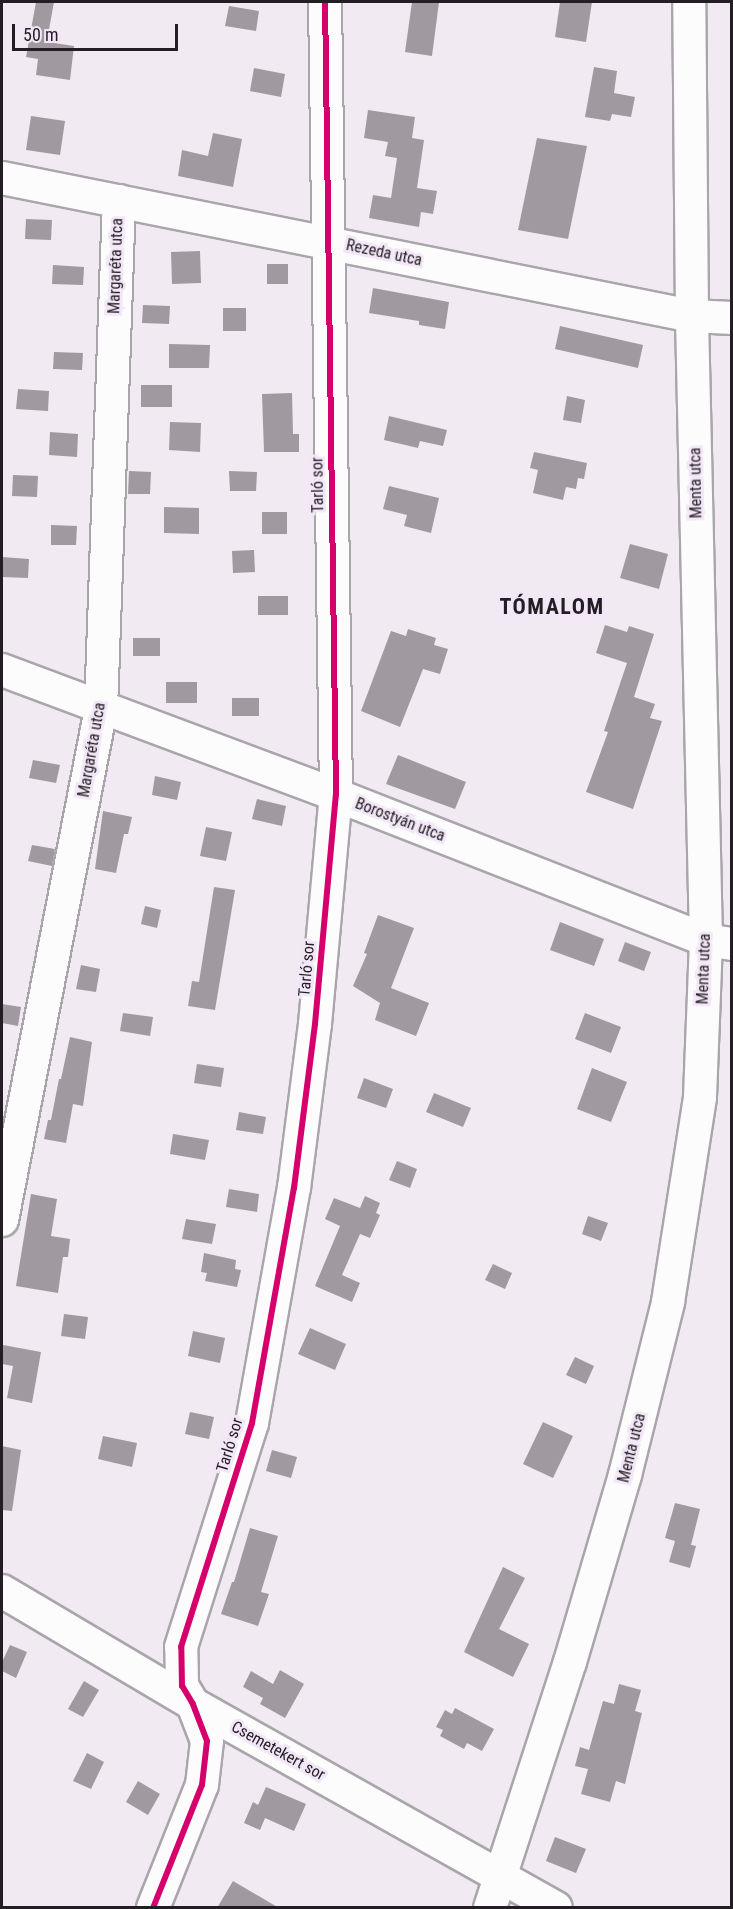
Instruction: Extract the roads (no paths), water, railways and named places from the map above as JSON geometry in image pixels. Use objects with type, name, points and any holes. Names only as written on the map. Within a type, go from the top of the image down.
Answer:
[{"type":"street","name":"Tarló sor","points":[[153,1908],[202,1785],[207,1741],[193,1704],[182,1686],[181,1647],[252,1423],[279,1281],[294,1188],[315,1024],[336,795],[325,2]]},
{"type":"street","name":"Menta utca","points":[[490,1908],[570,1662],[622,1486],[668,1302],[700,1097],[719,942],[692,316],[689,2]]},
{"type":"street","name":"Rezeda utca","points":[[2,178],[328,241],[692,316],[732,318]]},
{"type":"street","name":"Margaréta utca","points":[[2,1220],[101,709],[119,201]]},
{"type":"street","name":"Borostyán utca","points":[[2,670],[719,942]]},
{"type":"street","name":"Csemetekert sor","points":[[2,1591],[193,1704],[556,1908]]},
{"type":"district","name":"TÓMALOM","points":[[552,607]]}]
